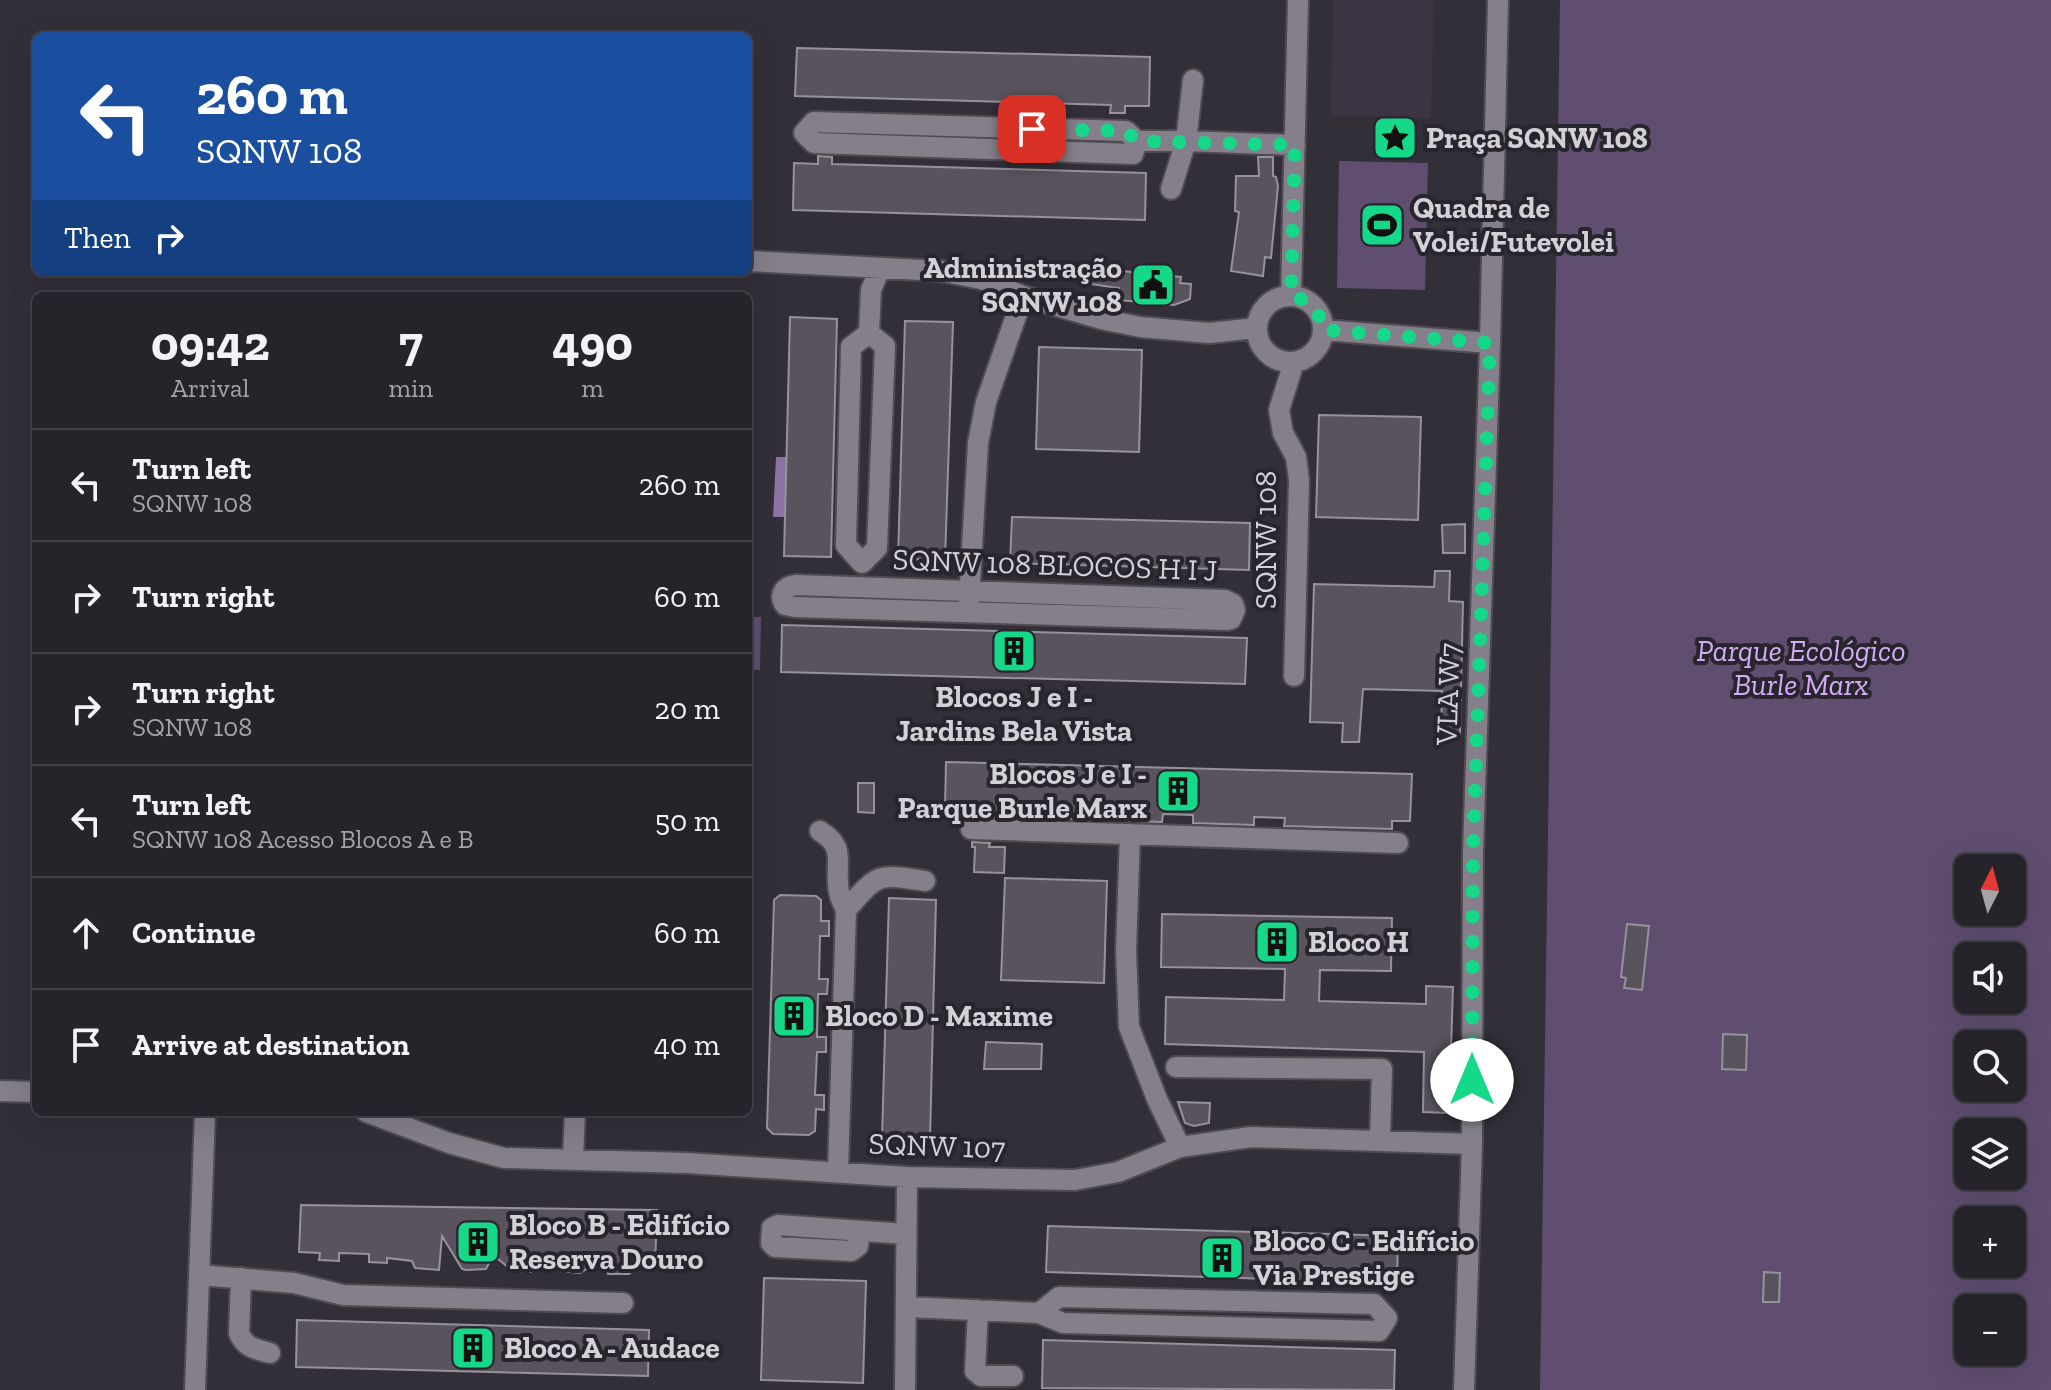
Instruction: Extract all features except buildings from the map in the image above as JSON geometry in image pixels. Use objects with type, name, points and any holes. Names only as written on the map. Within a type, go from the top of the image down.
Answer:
[{"type":"street","points":[[1291,296],[1298,0]]},
{"type":"street","name":"VLA W7","points":[[1464,1390],[1472,1144],[1473,851],[1498,0]]},
{"type":"street","points":[[1171,189],[1186,141],[1193,80]]},
{"type":"street","points":[[1137,141],[1133,154],[814,143],[804,133],[814,122],[1126,131],[1137,141],[1295,145]]},
{"type":"street","points":[[752,261],[955,274],[981,279],[1023,296],[1101,319],[1140,327],[1209,333],[1256,328]]},
{"type":"street","points":[[869,333],[885,346],[877,548],[862,563],[846,545],[851,347],[869,333],[871,290],[880,268]]},
{"type":"street","points":[[968,613],[978,443],[986,402],[1023,296]]},
{"type":"street","points":[[1291,296],[1302,298],[1315,309],[1323,330],[1319,345],[1309,357],[1294,362],[1280,361],[1267,354],[1259,343],[1256,328],[1260,315],[1269,304],[1291,296]]},
{"type":"street","points":[[1323,330],[1490,343]]},
{"type":"street","name":"SQNW 108","points":[[1294,362],[1279,410],[1283,433],[1296,457],[1299,480],[1294,676]]},
{"type":"street","name":"SQNW 108 BLOCOS H I J","points":[[796,585],[1225,600],[1233,604],[1235,610],[1231,619],[1227,620],[968,613],[795,607],[785,605],[782,596],[788,586],[796,585]]},
{"type":"street","points":[[971,829],[1398,843]]},
{"type":"street","points":[[820,831],[832,839],[838,852],[838,886],[846,910],[838,1171]]},
{"type":"street","points":[[1130,834],[1126,951],[1129,1027],[1180,1147]]},
{"type":"street","points":[[846,910],[865,885],[879,878],[895,876],[925,881]]},
{"type":"street","points":[[1176,1067],[1382,1069],[1380,1141]]},
{"type":"street","points":[[0,1091],[32,1092]]},
{"type":"street","points":[[195,1390],[205,1116]]},
{"type":"street","name":"SQNW 107","points":[[389,1116],[418,1121],[504,1158],[687,1163],[907,1177],[1075,1180],[1118,1172],[1180,1147],[1251,1137],[1472,1144]]},
{"type":"street","points":[[573,1158],[575,1116]]},
{"type":"street","points":[[905,1390],[907,1177]]},
{"type":"street","points":[[859,1232],[906,1234]]},
{"type":"street","points":[[200,1275],[294,1283],[343,1295],[623,1303]]},
{"type":"street","points":[[241,1278],[239,1333],[242,1341],[270,1353]]},
{"type":"street","points":[[906,1307],[1039,1313],[1063,1323],[1379,1331],[1387,1318],[1374,1304],[1059,1297],[1039,1313]]},
{"type":"street","points":[[978,1310],[975,1371],[981,1376],[1013,1376]]},
{"type":"shaded area","points":[[1334,0],[1434,0],[1431,118],[1330,115]]},
{"type":"shaded area","points":[[776,457],[789,457],[787,517],[773,517]]},
{"type":"green space","name":"Parque Ecológico Burle Marx","points":[[1560,0],[2051,0],[2051,1390],[1540,1390]]},
{"type":"green space","name":"Quadra de Volei/Futevolei","points":[[1339,161],[1428,163],[1425,290],[1337,288]]},
{"type":"green space","points":[[752,617],[761,617],[760,670],[752,670]]},
{"type":"place","name":"Praça SQNW 108","points":[[1395,138]]},
{"type":"place","name":"Quadra de Volei/Futevolei","points":[[1382,225]]},
{"type":"place","name":"Administração SQNW 108","points":[[1153,285]]},
{"type":"place","name":"Blocos J e I - Jardins Bela Vista","points":[[1014,651]]},
{"type":"place","name":"Blocos J e I - Parque Burle Marx","points":[[1178,791]]},
{"type":"place","name":"Bloco H","points":[[1277,942]]},
{"type":"place","name":"Bloco D - Maxime","points":[[794,1016]]},
{"type":"place","name":"Bloco B - Edifício Reserva Douro","points":[[478,1242]]},
{"type":"place","name":"Bloco C - Edifício Via Prestige","points":[[1222,1258]]},
{"type":"place","name":"Bloco A - Audace","points":[[473,1348]]},
{"type":"route","points":[[1032,129],[1126,131],[1137,141],[1295,145],[1291,296],[1302,298],[1315,309],[1323,330],[1490,343],[1473,851],[1472,1080]]}]
